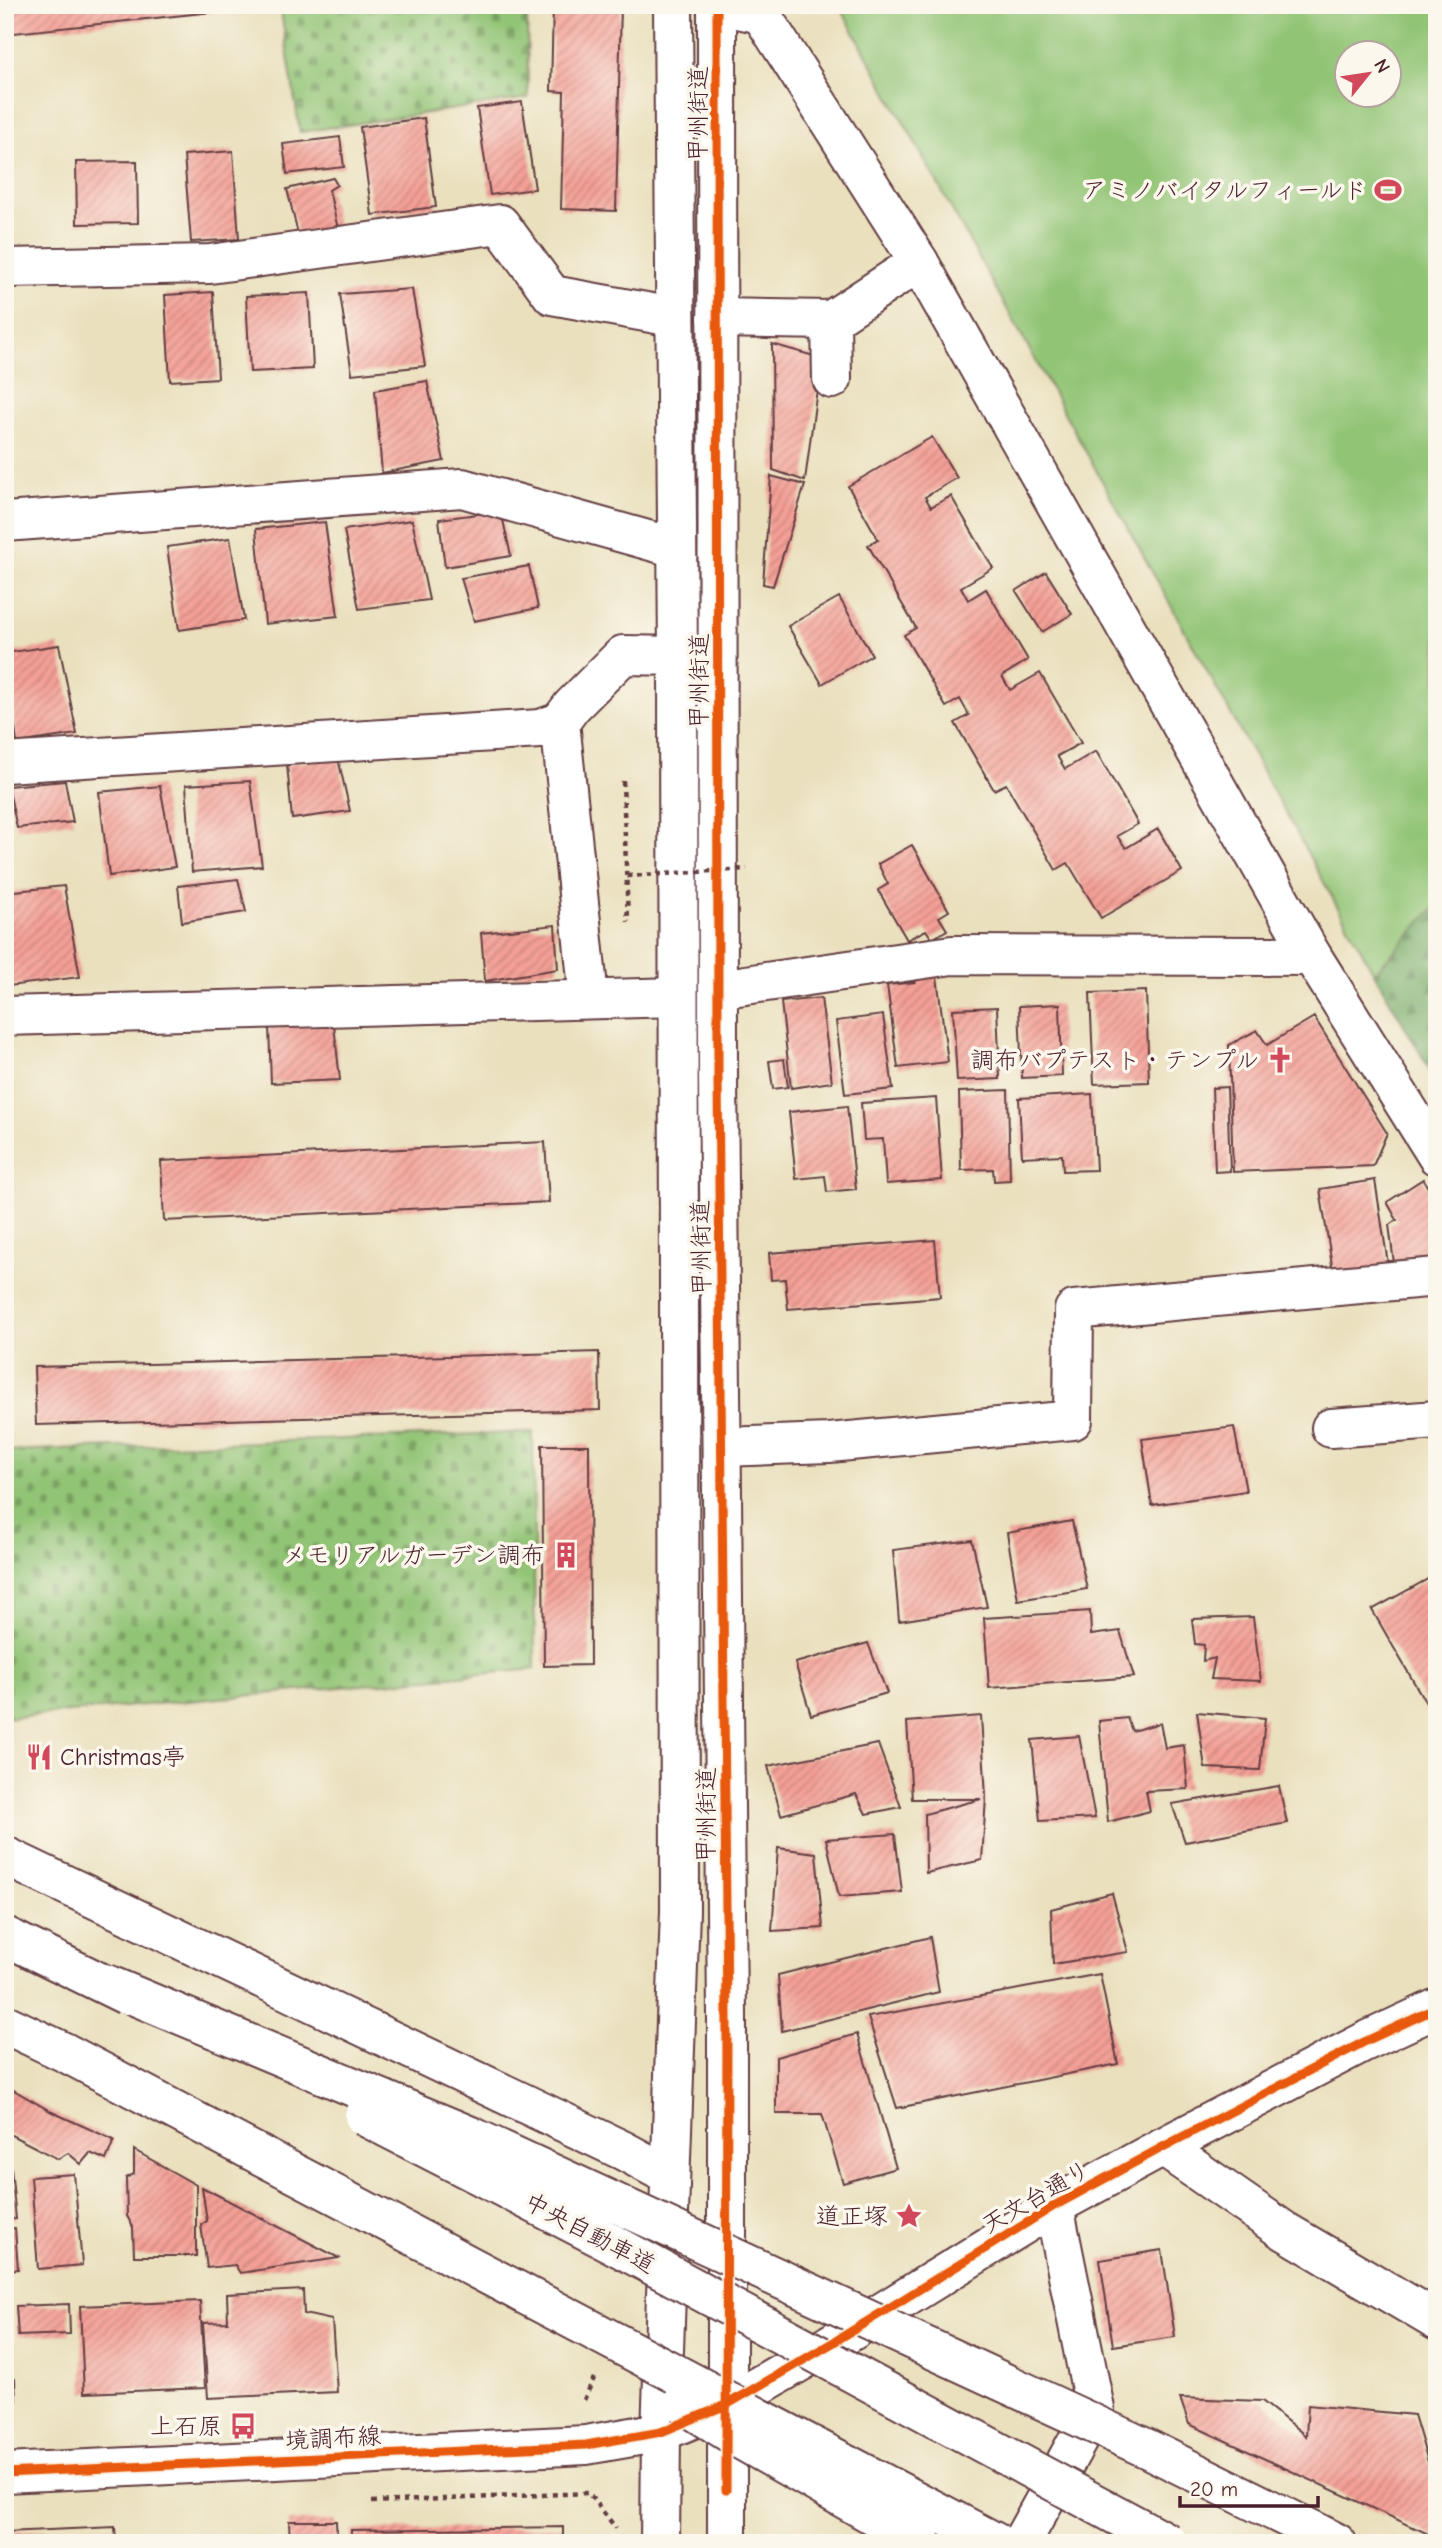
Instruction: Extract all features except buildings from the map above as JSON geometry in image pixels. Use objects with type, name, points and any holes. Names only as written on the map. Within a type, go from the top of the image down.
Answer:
[{"type":"main road","name":"甲州街道","points":[[660,2543],[661,2432],[680,1911],[678,656],[673,317],[673,5]]},
{"type":"main road","name":"甲州街道","points":[[718,5],[718,989],[727,2056],[727,2543]]},
{"type":"main road","points":[[718,5],[761,14],[919,262],[1312,956],[1437,1156]]},
{"type":"main road","points":[[5,268],[210,264],[500,224],[552,295],[673,317]]},
{"type":"main road","points":[[717,318],[831,320],[919,262]]},
{"type":"main road","points":[[831,320],[832,379]]},
{"type":"main road","points":[[5,522],[462,488],[676,548]]},
{"type":"main road","points":[[5,763],[540,729],[560,722],[572,706],[623,655],[678,656]]},
{"type":"main road","points":[[560,722],[589,998]]},
{"type":"main road","points":[[718,989],[952,955],[1312,956]]},
{"type":"main road","points":[[5,1016],[678,997]]},
{"type":"main road","points":[[723,1447],[830,1443],[1073,1420],[1074,1310],[1437,1277]]},
{"type":"main road","points":[[1331,1428],[1437,1420]]},
{"type":"main road","points":[[5,1856],[604,2141],[670,2176]]},
{"type":"main road","name":"中央自動車道","points":[[5,1936],[104,1983],[613,2244],[1168,2543]]},
{"type":"main road","points":[[104,1983],[473,2137],[1147,2449],[1337,2543]]},
{"type":"main road","name":"天文台通り","points":[[661,2432],[726,2405],[834,2342],[1054,2206],[1364,2042],[1437,2008]]},
{"type":"main road","points":[[5,2024],[66,2053],[997,2543]]},
{"type":"main road","points":[[1163,2147],[1283,2230],[1437,2321]]},
{"type":"main road","points":[[1021,2543],[1095,2409],[1054,2206]]},
{"type":"main road","points":[[441,2250],[741,2440],[922,2543]]},
{"type":"main road","name":"境調布線","points":[[5,2473],[586,2445],[661,2432]]},
{"type":"path","points":[[623,782],[627,876],[747,869]]},
{"type":"path","points":[[366,2503],[588,2493],[617,2530]]},
{"type":"green space","points":[[280,5],[527,5],[528,98],[300,132]]},
{"type":"green space","points":[[839,5],[1437,5],[1437,905],[1374,973]]},
{"type":"green space","points":[[1437,905],[1437,1082],[1374,973]]},
{"type":"green space","points":[[533,1432],[535,1669],[5,1718],[5,1451]]},
{"type":"cycle path","points":[[717,5],[718,1078],[727,2015],[726,2490]]},
{"type":"cycle path","points":[[5,2473],[586,2445],[661,2432],[726,2405],[834,2342],[1054,2206],[1364,2042],[1437,2008]]},
{"type":"place","name":"アミノバイタルフィールド","points":[[1388,190]]},
{"type":"place","name":"調布バプテスト・テンプル","points":[[1280,1060]]},
{"type":"place","name":"メモリアルガーデン調布","points":[[566,1555]]},
{"type":"place","name":"Christmas亭","points":[[39,1757]]},
{"type":"place","name":"道正塚","points":[[909,2216]]},
{"type":"place","name":"上石原","points":[[243,2426]]}]
